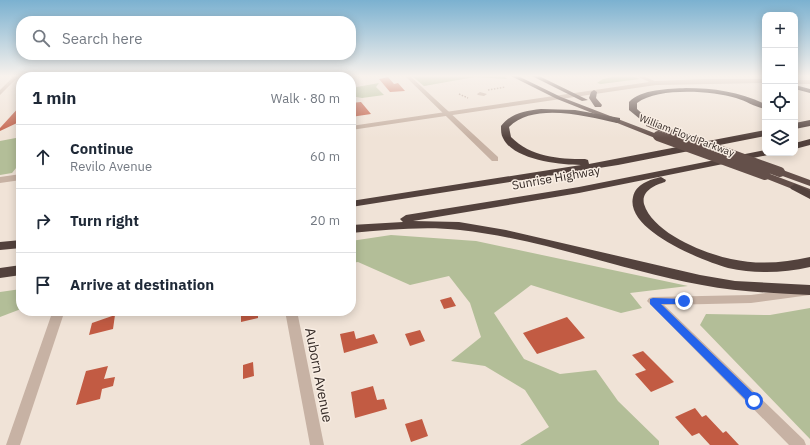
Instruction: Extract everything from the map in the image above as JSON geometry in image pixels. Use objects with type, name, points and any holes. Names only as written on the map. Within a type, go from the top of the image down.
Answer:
[{"type":"highway","name":"William Floyd Parkway","points":[[578,97],[598,106],[810,183]]},
{"type":"highway","points":[[592,97],[598,106]]},
{"type":"highway","points":[[642,97],[632,104],[632,108],[636,114],[651,125]]},
{"type":"highway","points":[[738,97],[762,106]]},
{"type":"highway","name":"William Floyd Parkway","points":[[559,98],[810,193]]},
{"type":"highway","points":[[617,120],[572,112],[540,111],[516,116],[509,121],[504,129],[507,138],[513,144],[539,156],[573,162],[618,162]]},
{"type":"highway","points":[[798,125],[810,123]]},
{"type":"highway","points":[[740,138],[762,130]]},
{"type":"highway","name":"Sunrise Highway","points":[[356,203],[618,162],[762,134]]},
{"type":"highway","name":"Sunrise Highway","points":[[356,227],[557,194],[762,154]]},
{"type":"highway","points":[[698,167],[653,182],[642,190],[638,197],[640,208],[655,228],[686,248],[734,264],[771,269],[790,267],[810,262]]},
{"type":"highway","points":[[795,187],[810,196]]},
{"type":"highway","points":[[356,228],[422,225],[459,226],[506,234],[711,282],[752,287],[810,291]]},
{"type":"highway","points":[[0,246],[16,244]]},
{"type":"highway","points":[[0,273],[16,271]]},
{"type":"street","points":[[429,97],[495,158]]},
{"type":"street","points":[[356,127],[565,97]]},
{"type":"street","points":[[0,180],[16,178]]},
{"type":"street","points":[[799,445],[653,301],[734,300],[781,297],[810,291]]},
{"type":"street","points":[[13,445],[57,316]]},
{"type":"street","name":"Auborn Avenue","points":[[292,316],[317,445]]},
{"type":"green space","points":[[16,138],[16,168],[12,173],[0,175],[0,141]]},
{"type":"green space","points":[[391,235],[476,241],[688,286],[630,293],[642,308],[621,313],[531,285],[494,313],[524,359],[560,374],[596,370],[618,401],[659,441],[659,445],[520,445],[549,427],[525,390],[485,366],[451,361],[481,337],[470,303],[449,276],[410,285],[356,262],[356,240]]},
{"type":"green space","points":[[16,290],[16,311],[0,317],[0,292]]},
{"type":"green space","points":[[810,308],[810,439],[700,325],[706,314],[770,315]]},
{"type":"building","points":[[356,102],[361,102],[371,114],[356,116]]},
{"type":"building","points":[[16,110],[16,123],[0,131],[0,128]]},
{"type":"building","points":[[451,297],[456,306],[444,309],[440,300]]},
{"type":"building","points":[[115,316],[113,329],[89,335],[92,323]]},
{"type":"building","points":[[241,316],[258,316],[258,318],[241,322]]},
{"type":"building","points":[[567,317],[585,338],[537,354],[523,333]]},
{"type":"building","points":[[420,330],[425,341],[410,346],[405,334]]},
{"type":"building","points":[[354,331],[356,339],[374,334],[378,343],[344,353],[340,334]]},
{"type":"building","points":[[643,351],[674,382],[651,392],[635,374],[646,370],[632,355]]},
{"type":"building","points":[[253,362],[254,376],[243,379],[243,365]]},
{"type":"building","points":[[108,366],[104,379],[115,377],[113,386],[102,389],[100,399],[76,405],[86,371]]},
{"type":"building","points":[[373,386],[377,400],[384,399],[387,409],[355,418],[351,392]]},
{"type":"building","points":[[695,408],[702,417],[706,415],[723,433],[726,431],[739,445],[710,445],[699,433],[692,436],[675,417]]},
{"type":"building","points":[[422,419],[428,436],[411,442],[405,424]]},
{"type":"route","points":[[684,301],[653,301],[754,401]]}]
